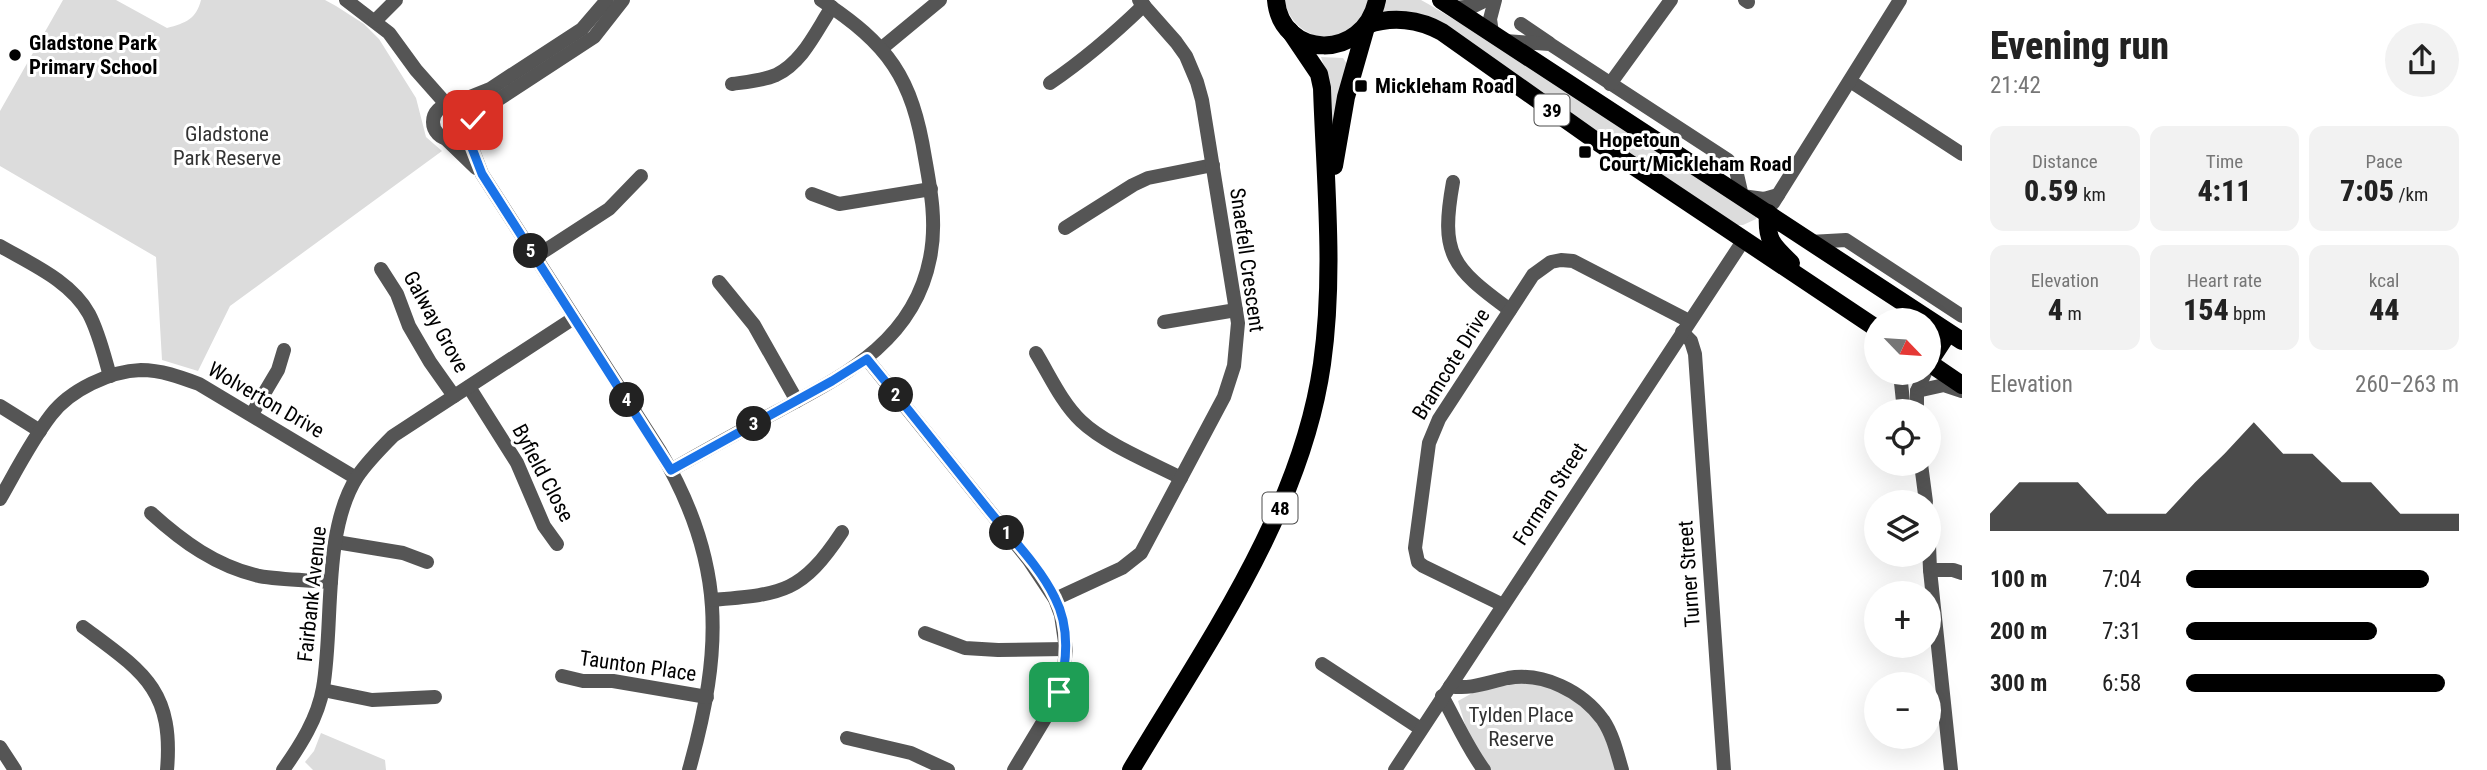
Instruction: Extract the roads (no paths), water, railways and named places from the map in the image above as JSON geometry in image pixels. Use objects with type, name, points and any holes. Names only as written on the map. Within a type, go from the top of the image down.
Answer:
[{"type":"main road","points":[[1367,26],[1377,0]]},
{"type":"main road","points":[[1275,3],[1290,31]]},
{"type":"main road","name":"39","points":[[1449,3],[1742,196],[1944,335]]},
{"type":"main road","name":"39","points":[[1290,31],[1302,40],[1329,46],[1343,43],[1376,22],[1423,22],[1442,32],[1735,236],[1864,320]]},
{"type":"main road","name":"48","points":[[1327,213],[1341,119],[1367,26]]},
{"type":"main road","name":"48","points":[[1131,770],[1267,535],[1294,472],[1307,433],[1321,366],[1328,302],[1322,88],[1319,74],[1290,31]]},
{"type":"main road","points":[[1735,236],[1756,226],[1768,214]]},
{"type":"main road","points":[[1768,214],[1767,234],[1775,248],[1822,292]]},
{"type":"main road","points":[[1941,370],[1962,385]]},
{"type":"street","points":[[346,0],[389,33],[444,108],[464,111],[466,128],[482,174]]},
{"type":"street","points":[[375,21],[396,0]]},
{"type":"street","points":[[446,139],[457,138],[497,100],[561,51],[592,20],[607,0]]},
{"type":"street","points":[[622,0],[601,30],[490,89],[444,108],[435,129],[482,174],[671,470],[695,524],[712,600],[713,643],[708,697],[689,770]]},
{"type":"street","points":[[882,48],[940,0]]},
{"type":"street","points":[[1449,3],[1474,6],[1486,0]]},
{"type":"street","points":[[1495,0],[1490,19],[1499,37],[1550,44]]},
{"type":"street","points":[[1610,84],[1671,0]]},
{"type":"street","points":[[1768,214],[1900,0]]},
{"type":"street","points":[[1049,83],[1076,65],[1117,31],[1142,2]]},
{"type":"street","name":"Snaefell Crescent","points":[[1055,598],[1132,562],[1148,542],[1229,384],[1237,348],[1238,323],[1202,100],[1192,69],[1176,41],[1142,2]]},
{"type":"street","points":[[671,470],[867,359],[905,318],[927,271],[933,225],[931,189],[919,121],[906,85],[882,48],[865,31],[827,4],[803,51],[785,69],[760,79],[732,84]]},
{"type":"street","points":[[1521,24],[1728,160],[1736,170],[1742,196],[1764,199],[1778,195]]},
{"type":"street","points":[[1850,81],[1959,147]]},
{"type":"street","points":[[1065,228],[1132,185],[1148,178],[1213,166]]},
{"type":"street","points":[[535,257],[609,209],[641,176]]},
{"type":"street","points":[[1453,182],[1447,223],[1449,247],[1464,271],[1510,310]]},
{"type":"street","points":[[812,194],[839,204],[931,189]]},
{"type":"street","name":"Forman Street","points":[[1395,770],[1685,327],[1735,236]]},
{"type":"street","points":[[1810,242],[1846,240],[1962,316]]},
{"type":"street","points":[[0,246],[51,275],[74,295],[89,313],[110,376]]},
{"type":"street","name":"Bramcote Drive","points":[[1503,605],[1423,566],[1416,558],[1415,548],[1433,431],[1510,310],[1540,268],[1561,260],[1583,264],[1685,327]]},
{"type":"street","name":"Galway Grove","points":[[381,269],[397,294],[410,326],[430,362],[454,396]]},
{"type":"street","points":[[719,282],[754,325],[797,401]]},
{"type":"street","points":[[1164,322],[1236,310]]},
{"type":"street","name":"Fairbank Avenue","points":[[283,770],[310,727],[323,690],[336,542],[342,514],[356,478],[393,436],[574,318]]},
{"type":"street","name":"Turner Street","points":[[1685,327],[1695,354],[1724,770]]},
{"type":"street","points":[[1670,350],[1687,362],[1695,376]]},
{"type":"street","points":[[252,414],[278,369],[284,351]]},
{"type":"street","points":[[1036,353],[1062,397],[1082,422],[1103,437],[1181,478]]},
{"type":"street","points":[[867,359],[1029,560],[1055,598],[1061,615],[1066,664],[1059,692],[1014,770]]},
{"type":"street","name":"Wolverton Drive","points":[[0,499],[52,413],[76,393],[110,376],[141,370],[174,374],[199,384],[356,478]]},
{"type":"street","points":[[1901,385],[1902,399]]},
{"type":"street","points":[[1901,390],[1903,385]]},
{"type":"street","points":[[1917,399],[1920,385]]},
{"type":"street","points":[[1917,391],[1944,385],[1962,391]]},
{"type":"street","name":"Byfield Close","points":[[469,387],[517,463],[544,526],[557,544]]},
{"type":"street","points":[[0,406],[40,431]]},
{"type":"street","points":[[151,513],[179,538],[206,556],[237,570],[262,576],[331,582]]},
{"type":"street","points":[[712,600],[767,594],[792,586],[818,565],[842,532]]},
{"type":"street","points":[[336,542],[403,553],[428,562]]},
{"type":"street","points":[[1930,567],[1951,770]]},
{"type":"street","points":[[1930,570],[1953,570],[1962,573]]},
{"type":"street","points":[[83,627],[127,660],[152,688],[162,704],[169,749],[167,770]]},
{"type":"street","points":[[925,634],[965,648],[1066,649]]},
{"type":"street","points":[[1322,664],[1421,729]]},
{"type":"street","name":"Taunton Place","points":[[562,676],[583,681],[613,681],[708,697]]},
{"type":"street","points":[[1484,770],[1468,747],[1446,691],[1520,677],[1539,679],[1564,687],[1592,707],[1604,721],[1614,740],[1622,770]]},
{"type":"street","points":[[323,690],[372,700],[435,697]]},
{"type":"street","points":[[846,738],[911,753],[948,770]]},
{"type":"street","points":[[0,747],[15,770]]},
{"type":"place","name":"Gladstone Park Primary School","points":[[15,55]]},
{"type":"place","name":"Mickleham Road","points":[[1361,86]]},
{"type":"place","name":"Hopetoun Court/Mickleham Road","points":[[1585,152]]},
{"type":"park label","name":"Gladstone Park Reserve","points":[[227,146]]},
{"type":"park label","name":"Tylden Place Reserve","points":[[1521,727]]}]
